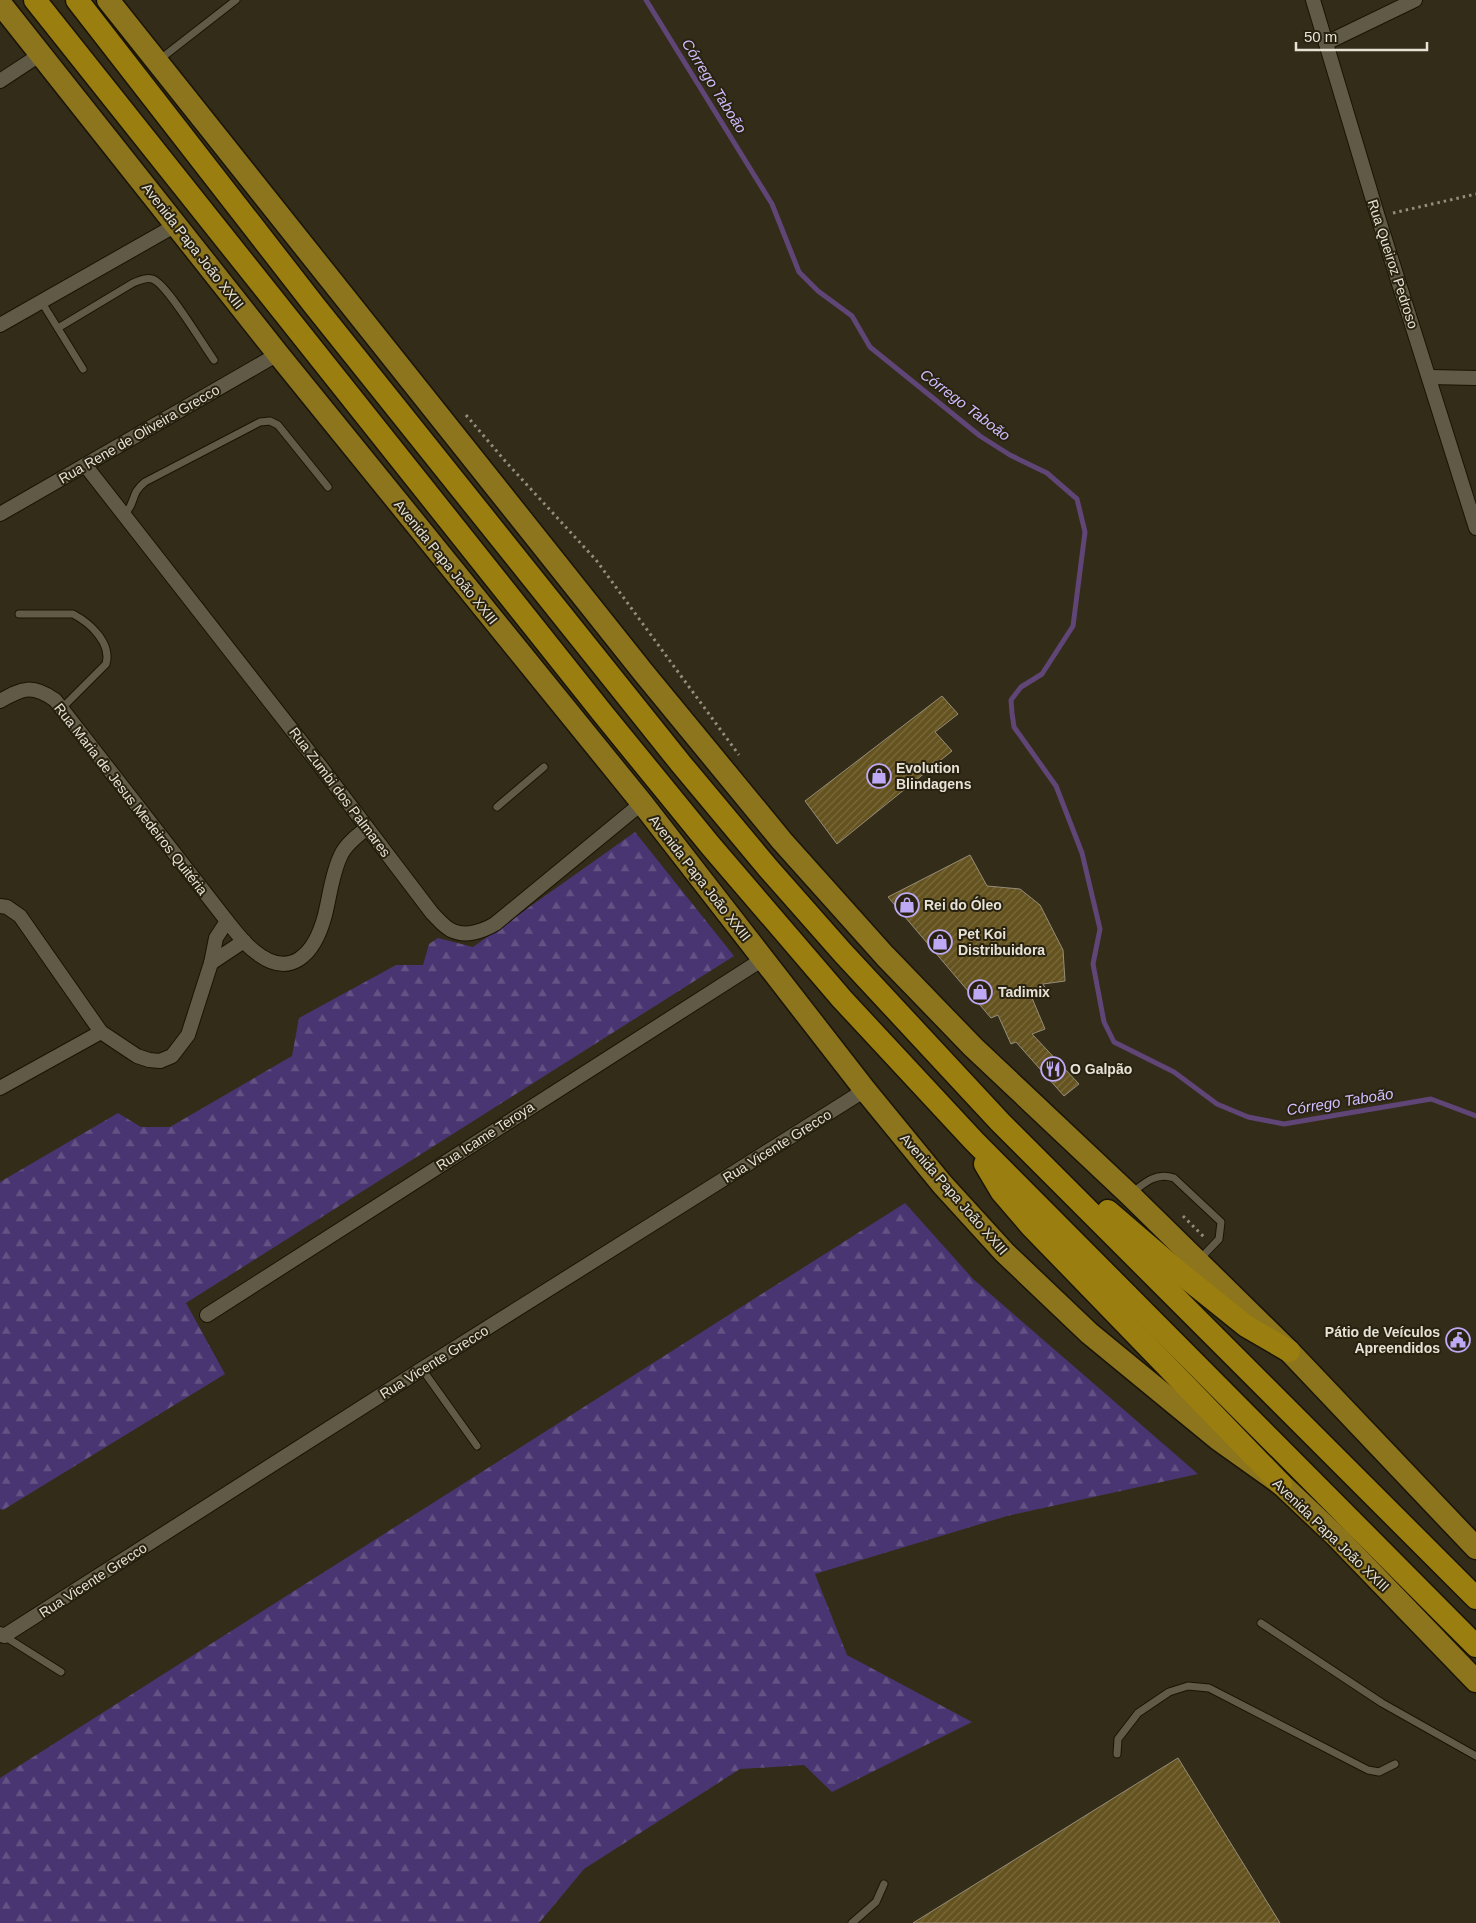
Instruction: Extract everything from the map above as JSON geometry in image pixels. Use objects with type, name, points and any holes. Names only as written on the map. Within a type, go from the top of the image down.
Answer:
[{"type":"highway","name":"Avenida Papa João XXIII","points":[[35,0],[598,707],[710,845],[842,999],[974,1141],[1476,1646]]},
{"type":"highway","points":[[77,0],[314,305],[682,765],[842,953],[1000,1122],[1476,1598]]},
{"type":"highway","points":[[1000,1122],[1066,1171],[1129,1229],[1246,1326],[1289,1351]]},
{"type":"highway","points":[[974,1141],[985,1164],[1002,1191],[1031,1226],[1281,1484]]},
{"type":"main road","points":[[108,0],[631,658],[782,841],[885,956],[973,1047],[1130,1195],[1206,1254],[1289,1351],[1476,1548]]},
{"type":"main road","name":"Avenida Papa João XXIII","points":[[0,3],[278,354],[642,803],[865,1090],[942,1184],[1004,1252],[1089,1333],[1218,1439],[1281,1484],[1337,1537],[1476,1680]]},
{"type":"street","name":"Rua Queiroz Pedroso","points":[[1313,0],[1378,217],[1430,377],[1476,528]]},
{"type":"street","points":[[1326,43],[1415,0]]},
{"type":"street","points":[[0,81],[41,54]]},
{"type":"street","points":[[0,325],[176,225]]},
{"type":"street","name":"Rua Rene de Oliveira Grecco","points":[[0,514],[278,354]]},
{"type":"street","points":[[1430,377],[1476,378]]},
{"type":"street","name":"Rua Zumbi dos Palmares","points":[[85,466],[437,918],[451,931],[471,932],[486,929],[495,924],[642,803]]},
{"type":"street","name":"Rua Maria de Jesus Medeiros Quitéria","points":[[0,701],[14,693],[30,689],[41,690],[55,700],[227,921],[244,941],[262,956],[272,961],[294,962],[305,956],[311,949],[319,934],[336,866],[342,853],[367,828]]},
{"type":"street","points":[[0,906],[7,907],[20,916],[101,1032],[137,1056],[160,1061],[172,1056],[188,1035],[211,963],[216,938],[227,921]]},
{"type":"street","points":[[211,963],[244,941]]},
{"type":"street","name":"Rua Icame Teroya","points":[[207,1315],[763,959]]},
{"type":"street","points":[[0,1088],[101,1032]]},
{"type":"street","name":"Rua Vicente Grecco","points":[[2,1635],[865,1090]]},
{"type":"lane","points":[[156,62],[236,0]]},
{"type":"lane","points":[[58,328],[133,283],[144,279],[153,279],[167,291],[214,360]]},
{"type":"lane","points":[[42,302],[83,369]]},
{"type":"lane","points":[[124,515],[130,509],[135,491],[145,482],[260,422],[270,421],[278,425],[328,488]]},
{"type":"lane","points":[[19,614],[73,614],[80,618],[103,640],[108,649],[109,656],[106,664],[62,708]]},
{"type":"lane","points":[[497,807],[544,767]]},
{"type":"lane","points":[[1130,1195],[1146,1182],[1157,1177],[1164,1175],[1174,1178],[1221,1222],[1219,1239],[1206,1254]]},
{"type":"lane","points":[[422,1370],[477,1446]]},
{"type":"lane","points":[[1260,1624],[1382,1703],[1476,1756]]},
{"type":"lane","points":[[2,1635],[61,1672]]},
{"type":"lane","points":[[1117,1754],[1118,1739],[1138,1713],[1169,1692],[1188,1686],[1209,1688],[1368,1770],[1379,1772],[1395,1764]]},
{"type":"lane","points":[[852,1923],[876,1902],[884,1884]]},
{"type":"path","points":[[1378,217],[1476,194]]},
{"type":"path","points":[[462,410],[506,462],[596,560],[740,756]]},
{"type":"path","points":[[1179,1213],[1206,1254]]},
{"type":"green space","points":[[635,832],[734,956],[186,1303],[225,1374],[3,1510],[0,1509],[0,1182],[118,1113],[141,1127],[170,1127],[292,1056],[299,1018],[396,965],[423,965],[429,944],[438,938],[473,947]]},
{"type":"green space","points":[[905,1203],[973,1279],[1198,1474],[1007,1516],[815,1574],[847,1655],[972,1722],[832,1792],[804,1765],[740,1769],[584,1869],[539,1923],[0,1923],[0,1778]]},
{"type":"building","name":"Evolution Blindagens","points":[[942,696],[958,714],[935,732],[952,751],[837,844],[805,801]]},
{"type":"building","points":[[970,855],[987,886],[1020,889],[1040,905],[1063,950],[1065,981],[1043,984],[1047,991],[1032,998],[1045,1029],[1032,1034],[1079,1084],[1064,1096],[1016,1042],[1011,1044],[998,1015],[991,1018],[888,897]]},
{"type":"building","points":[[1178,1758],[1280,1923],[913,1923]]},
{"type":"waterway","name":"Córrego Taboão","points":[[646,0],[772,204],[799,272],[818,291],[852,316],[870,347],[980,436],[1010,455],[1047,473],[1077,499],[1085,532],[1073,626],[1042,674],[1021,687],[1011,700],[1014,727],[1056,786],[1082,853],[1100,929],[1093,964],[1104,1022],[1114,1042],[1174,1072],[1217,1104],[1248,1117],[1284,1124],[1431,1099],[1476,1116]]},
{"type":"place","name":"Evolution Blindagens","points":[[879,776]]},
{"type":"place","name":"Rei do Óleo","points":[[907,905]]},
{"type":"place","name":"Pet Koi Distribuidora","points":[[940,942]]},
{"type":"place","name":"Tadimix","points":[[980,992]]},
{"type":"place","name":"O Galpão","points":[[1053,1069]]},
{"type":"place","name":"Pátio de Veículos Apreendidos","points":[[1458,1340]]}]
